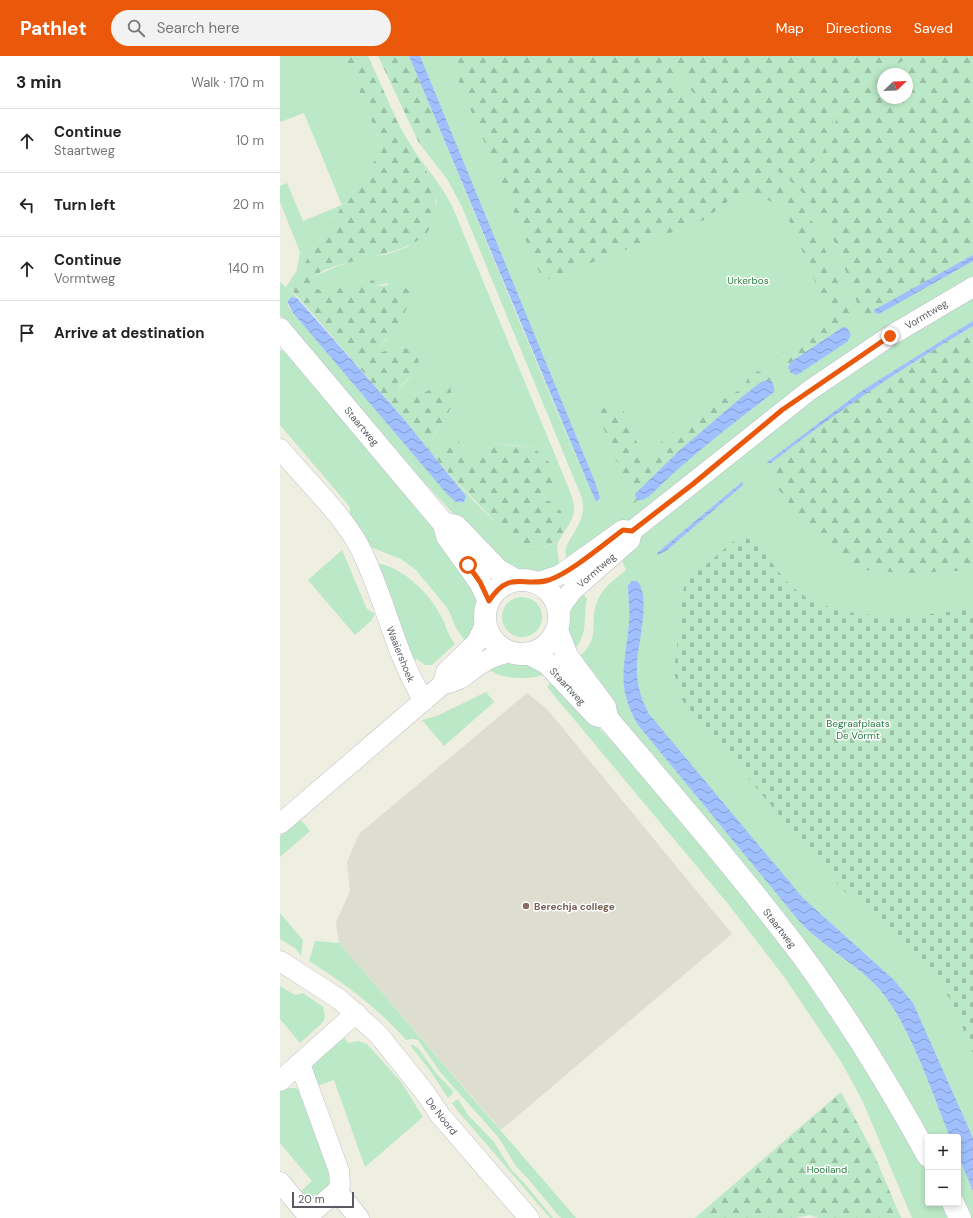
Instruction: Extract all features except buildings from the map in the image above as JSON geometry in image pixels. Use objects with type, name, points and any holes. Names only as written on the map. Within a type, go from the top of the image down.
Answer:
[{"type":"main road","name":"Staartweg","points":[[280,329],[444,524],[447,536],[480,582],[489,601]]},
{"type":"main road","name":"Staartweg","points":[[444,524],[456,526],[498,570],[526,582]]},
{"type":"main road","points":[[526,582],[550,593],[558,620],[545,645],[519,652],[504,649],[494,640],[486,623],[486,612],[489,601],[500,587],[526,582]]},
{"type":"main road","name":"Staartweg","points":[[558,620],[563,650],[605,707],[607,718],[750,889],[804,959],[871,1059],[925,1151]]},
{"type":"main road","name":"Staartweg","points":[[519,652],[547,663],[596,715],[607,718]]},
{"type":"main road","points":[[954,1206],[960,1218]]},
{"type":"street","name":"Vormtweg","points":[[558,620],[572,590],[630,540],[632,531],[810,390],[890,336],[973,287]]},
{"type":"street","name":"Waaiershoek","points":[[280,449],[346,527],[356,542],[368,566],[403,664],[424,701]]},
{"type":"street","name":"Vormtweg","points":[[526,582],[560,575],[623,530],[632,531]]},
{"type":"street","points":[[449,683],[446,672],[477,642],[486,623]]},
{"type":"street","points":[[280,824],[424,701],[449,683],[496,655],[519,652]]},
{"type":"street","name":"De Noord","points":[[280,961],[320,986],[356,1013],[378,1034],[426,1094],[440,1115],[529,1218]]},
{"type":"street","points":[[280,1081],[356,1013]]},
{"type":"street","points":[[280,1182],[308,1216],[337,1191],[340,1185],[339,1171],[300,1064]]},
{"type":"street","points":[[337,1191],[359,1218]]},
{"type":"shaded area","name":"Berechja college","points":[[527,693],[547,709],[732,934],[501,1130],[339,943],[336,922],[350,891],[347,862],[359,834]]},
{"type":"green space","points":[[280,56],[345,56],[383,149],[343,205],[289,287],[297,298],[290,297],[287,302],[288,306],[430,474],[466,496],[442,466],[474,501],[502,528],[515,538],[528,545],[540,548],[558,542],[557,549],[560,567],[536,573],[513,569],[488,551],[423,481],[280,315],[280,282],[286,287],[297,270],[300,252],[280,202],[280,186],[287,183],[303,221],[342,205],[304,113],[280,122]]},
{"type":"green space","points":[[345,56],[368,56],[398,123],[430,179],[436,204],[435,217],[428,232],[413,243],[394,251],[331,267],[317,274],[310,284],[316,288],[330,290],[338,289],[368,278],[374,281],[376,286],[397,284],[405,287],[410,292],[409,301],[404,315],[396,328],[380,346],[380,350],[382,352],[398,348],[407,348],[415,353],[419,358],[417,371],[400,386],[399,393],[410,395],[442,385],[450,388],[452,403],[447,415],[432,439],[434,444],[440,446],[447,442],[457,441],[463,445],[467,456],[497,444],[534,448],[553,466],[558,474],[559,485],[553,492],[545,492],[539,496],[552,503],[561,511],[564,532],[558,542],[540,548],[526,545],[507,534],[442,466],[403,418],[289,287],[343,205],[383,149]]},
{"type":"green space","points":[[378,56],[409,56],[441,133],[419,143]]},
{"type":"green space","name":"Urkerbos","points":[[412,56],[973,56],[973,1164],[899,993],[831,938],[646,719],[632,688],[631,582],[628,585],[629,618],[623,675],[626,698],[638,725],[799,921],[818,939],[861,971],[880,990],[891,1005],[911,1040],[949,1134],[926,1134],[577,659],[590,644],[595,610],[599,597],[609,584],[626,570],[622,561],[603,576],[568,561],[566,554],[567,547],[569,540],[581,518],[583,509],[582,498],[462,207],[447,179],[419,143],[441,133],[594,501]]},
{"type":"green space","points":[[448,56],[665,56],[683,92],[700,117],[769,172],[803,204],[818,233],[856,331],[851,335],[847,328],[843,327],[791,362],[788,367],[791,373],[797,375],[789,378],[781,358],[783,351],[833,318],[819,292],[793,228],[784,211],[770,201],[753,194],[727,202],[704,220],[543,281]]},
{"type":"green space","points":[[672,56],[912,56],[889,68],[877,68],[877,75],[861,83],[840,105],[817,158],[794,184],[725,128],[710,113],[683,78]]},
{"type":"green space","points":[[919,56],[973,56],[973,255],[875,310],[875,313],[868,325],[861,314],[839,252],[829,230],[808,198],[796,186],[820,159],[842,107],[863,85],[877,77],[877,104],[913,104],[913,68],[895,68]]},
{"type":"green space","points":[[419,157],[443,190],[452,206],[569,489],[574,512],[571,521],[564,532],[562,519],[557,510],[549,502],[539,496],[545,492],[553,466],[534,448],[497,444],[467,456],[463,445],[447,442],[440,446],[433,444],[432,439],[450,410],[442,385],[410,395],[399,393],[400,387],[417,371],[403,347],[382,352],[380,350],[380,346],[387,339],[388,283],[376,286],[368,278],[338,289],[330,290],[316,288],[310,284],[311,279],[317,275],[338,266],[363,258],[388,254],[407,247],[430,230],[437,202],[428,173]]},
{"type":"green space","points":[[973,326],[973,570],[912,573],[871,571],[850,565],[822,544],[763,470],[768,463],[771,463],[870,391]]},
{"type":"green space","points":[[280,350],[285,351],[456,557],[472,584],[478,608],[474,626],[466,642],[456,628],[448,609],[416,570],[401,559],[368,546],[349,516],[350,507],[280,425]]},
{"type":"green space","points":[[758,371],[776,381],[775,387],[772,383],[761,382],[679,451],[635,494],[637,500],[634,505],[596,409],[620,403],[646,464],[662,441],[694,416],[745,387],[748,377]]},
{"type":"green space","name":"Begraafplaats De Vormt","points":[[744,537],[757,545],[788,583],[806,597],[827,606],[851,612],[902,616],[951,612],[973,608],[973,1053],[952,1002],[920,956],[841,888],[682,700],[674,672],[684,587],[687,581],[735,540]]},
{"type":"green space","points":[[342,550],[367,609],[375,614],[371,621],[355,635],[308,580]]},
{"type":"green space","points":[[376,563],[386,565],[396,570],[414,582],[430,599],[441,616],[455,644],[432,665],[425,665],[417,659],[412,661]]},
{"type":"green space","points":[[580,591],[587,598],[584,626],[581,640],[572,652],[568,627],[572,607]]},
{"type":"green space","points":[[526,597],[533,600],[539,606],[542,617],[541,625],[533,634],[526,637],[518,637],[511,634],[503,625],[502,613],[505,606],[514,598]]},
{"type":"green space","points":[[505,662],[527,664],[546,673],[543,676],[538,677],[516,678],[496,674],[493,671],[491,672],[488,667]]},
{"type":"green space","points":[[553,680],[635,766],[742,894],[782,946],[869,1072],[915,1151],[925,1169],[925,1206],[943,1206],[949,1218],[912,1218],[863,1102],[842,1063],[785,978],[729,905],[548,688],[548,685]]},
{"type":"green space","points":[[486,692],[494,702],[444,746],[422,720],[437,716]]},
{"type":"green space","points":[[301,820],[310,831],[280,857],[280,836]]},
{"type":"green space","points":[[280,913],[303,940],[301,956],[295,948],[280,939]]},
{"type":"green space","points":[[315,941],[339,943],[576,1218],[561,1218],[557,1214],[515,1165],[499,1138],[440,1072],[418,1040],[406,1040],[384,1017],[360,997],[309,961]]},
{"type":"green space","points":[[280,986],[295,995],[303,993],[323,1007],[325,1017],[323,1022],[300,1043],[280,1019]]},
{"type":"green space","points":[[345,1038],[348,1043],[358,1041],[367,1044],[401,1082],[423,1117],[365,1167],[334,1080],[317,1086],[312,1072],[312,1067],[317,1060]]},
{"type":"green space","points":[[410,1045],[418,1048],[436,1073],[453,1091],[448,1098],[429,1069]]},
{"type":"green space","points":[[286,1088],[295,1088],[299,1090],[330,1171],[330,1184],[323,1191],[313,1196],[299,1193],[312,1181],[280,1143],[280,1091]]},
{"type":"green space","name":"Hooiland","points":[[841,1092],[873,1152],[901,1218],[818,1218],[810,1215],[796,1218],[695,1218]]},
{"type":"green space","points":[[458,1099],[468,1115],[494,1142],[510,1168],[553,1218],[550,1218],[457,1110],[452,1103]]},
{"type":"green space","points":[[961,1162],[973,1191],[973,1218],[969,1218],[961,1201]]},
{"type":"water","points":[[409,56],[420,56],[595,482],[600,498],[596,502]]},
{"type":"water","points":[[973,255],[973,261],[879,314],[875,313],[874,310]]},
{"type":"water","points":[[291,297],[297,298],[403,418],[466,496],[464,502],[456,502],[446,493],[294,314],[287,302]]},
{"type":"water","points":[[973,321],[973,326],[870,391],[771,463],[766,463],[860,392]]},
{"type":"water","points":[[843,327],[847,328],[851,335],[847,342],[797,375],[791,373],[788,367],[791,362]]},
{"type":"water","points":[[767,380],[771,381],[773,384],[774,392],[704,447],[652,494],[644,499],[637,500],[635,494],[679,451],[743,396],[761,382]]},
{"type":"water","points":[[742,482],[743,485],[667,550],[658,555],[657,553]]},
{"type":"water","points":[[632,581],[637,581],[641,588],[643,598],[644,609],[637,679],[649,714],[803,898],[894,980],[913,1003],[973,1138],[973,1191],[961,1162],[961,1134],[949,1134],[920,1060],[911,1040],[891,1005],[871,980],[818,939],[799,921],[638,725],[626,698],[623,675],[629,623],[628,585]]},
{"type":"place","name":"Berechja college","points":[[526,906]]},
{"type":"route","points":[[468,565],[480,582],[489,601],[496,591],[505,584],[516,580],[536,583],[549,580],[560,575],[623,530],[632,531],[693,484],[782,410],[890,336]]}]
